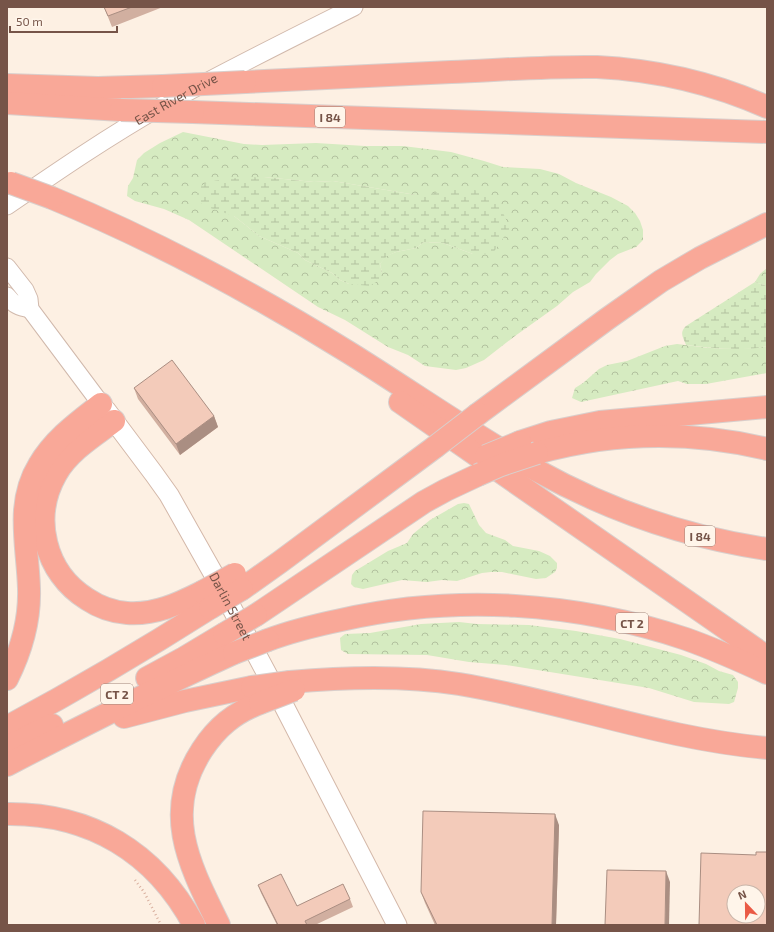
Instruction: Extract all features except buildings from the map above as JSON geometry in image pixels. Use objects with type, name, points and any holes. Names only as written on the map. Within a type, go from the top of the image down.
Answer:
[{"type":"highway","points":[[7,85],[98,88],[163,86],[587,67],[642,71],[680,78],[729,92],[767,107]]},
{"type":"highway","name":"I 84","points":[[7,103],[121,110],[767,132]]},
{"type":"highway","points":[[713,130],[767,123]]},
{"type":"highway","name":"I 84","points":[[9,182],[94,216],[215,274],[355,356],[535,470],[573,489],[625,512],[661,525],[713,539],[767,549]]},
{"type":"highway","points":[[7,727],[113,668],[206,600],[238,581],[277,548],[366,498],[612,315],[661,281],[700,258],[767,224]]},
{"type":"highway","points":[[263,301],[284,323],[298,334],[404,404],[767,656]]},
{"type":"highway","points":[[528,448],[551,432],[600,422],[767,407]]},
{"type":"highway","points":[[108,412],[80,447],[69,457],[58,471],[50,486],[45,505],[44,525],[47,546],[54,564],[65,581],[80,594],[99,606],[118,612],[140,613],[163,610],[174,606],[206,600]]},
{"type":"highway","points":[[7,680],[25,633],[27,617],[29,588],[24,512],[26,498],[32,478],[39,463],[56,442],[72,426],[108,412]]},
{"type":"highway","points":[[528,448],[631,437],[663,436],[718,439],[767,449]]},
{"type":"highway","name":"CT 2","points":[[7,765],[200,668],[229,644],[256,615],[342,558],[406,507],[438,484],[472,471],[484,457],[528,448]]},
{"type":"highway","name":"CT 2","points":[[7,747],[136,684],[184,658],[229,644],[268,640],[329,622],[407,608],[466,605],[526,607],[561,610],[592,615],[627,622],[674,635],[709,647],[767,673]]},
{"type":"highway","points":[[78,728],[185,701],[256,695],[314,680],[392,678],[459,684],[524,697],[702,739],[732,745],[767,748]]},
{"type":"highway","points":[[219,925],[187,852],[181,823],[182,800],[193,765],[209,740],[220,728],[246,709],[256,695]]},
{"type":"highway","points":[[7,814],[34,815],[68,820],[96,830],[117,842],[138,856],[162,878],[183,906],[194,925]]},
{"type":"main road","name":"Darlin Street","points":[[108,412],[169,496],[213,573],[397,925]]},
{"type":"street","name":"East River Drive","points":[[7,206],[91,149],[162,106],[229,70],[354,7]]},
{"type":"street","name":"Darlin Street","points":[[7,267],[25,290],[29,299],[30,309],[108,412]]},
{"type":"street","points":[[7,296],[19,307],[30,309]]},
{"type":"path","points":[[132,875],[144,892],[161,925]]},
{"type":"green space","points":[[183,132],[244,144],[262,145],[316,143],[365,146],[403,146],[451,152],[503,167],[540,169],[559,174],[628,206],[640,221],[643,230],[643,240],[636,247],[618,254],[610,260],[590,282],[573,292],[557,306],[484,360],[466,368],[456,370],[425,366],[408,355],[388,347],[345,320],[318,307],[189,220],[164,209],[135,201],[127,196],[128,186],[133,178],[137,160],[144,153],[160,143]],"holes":[[[264,177],[314,182],[333,181],[416,195],[426,195],[473,254],[443,243],[424,242],[416,248],[396,252],[386,256],[380,264],[382,273],[349,284],[340,280],[332,273],[305,260],[298,253],[259,236],[234,216]]]},
{"type":"green space","points":[[264,177],[314,182],[333,181],[416,195],[426,195],[454,188],[473,189],[498,202],[510,228],[493,253],[473,254],[443,243],[424,242],[416,248],[396,252],[387,256],[380,264],[382,273],[378,281],[369,286],[349,284],[340,280],[332,273],[305,260],[298,253],[259,236],[234,216],[207,207],[199,202],[196,197],[199,188],[204,184],[220,180]]},
{"type":"green space","points":[[767,268],[767,286],[755,282],[760,274]]},
{"type":"green space","points":[[755,282],[767,286],[767,346],[737,349],[686,345],[682,333],[686,326]]},
{"type":"green space","points":[[677,344],[733,349],[767,346],[767,373],[706,384],[687,384],[678,381],[581,402],[572,398],[575,388],[599,369],[607,365],[627,361],[665,346]]},
{"type":"green space","points":[[458,504],[469,504],[479,525],[486,533],[505,540],[513,546],[539,551],[550,556],[557,563],[555,572],[546,578],[536,579],[502,572],[491,572],[482,573],[457,581],[442,580],[427,582],[402,580],[363,589],[354,587],[351,584],[352,575],[355,571],[388,551],[407,543],[413,534],[430,520]]},
{"type":"green space","points":[[459,622],[477,624],[529,625],[576,631],[620,639],[681,655],[706,664],[719,671],[733,675],[738,682],[738,688],[734,702],[729,704],[694,702],[649,688],[506,665],[469,662],[427,655],[348,654],[341,650],[340,638],[345,634],[370,633],[421,624]]}]
